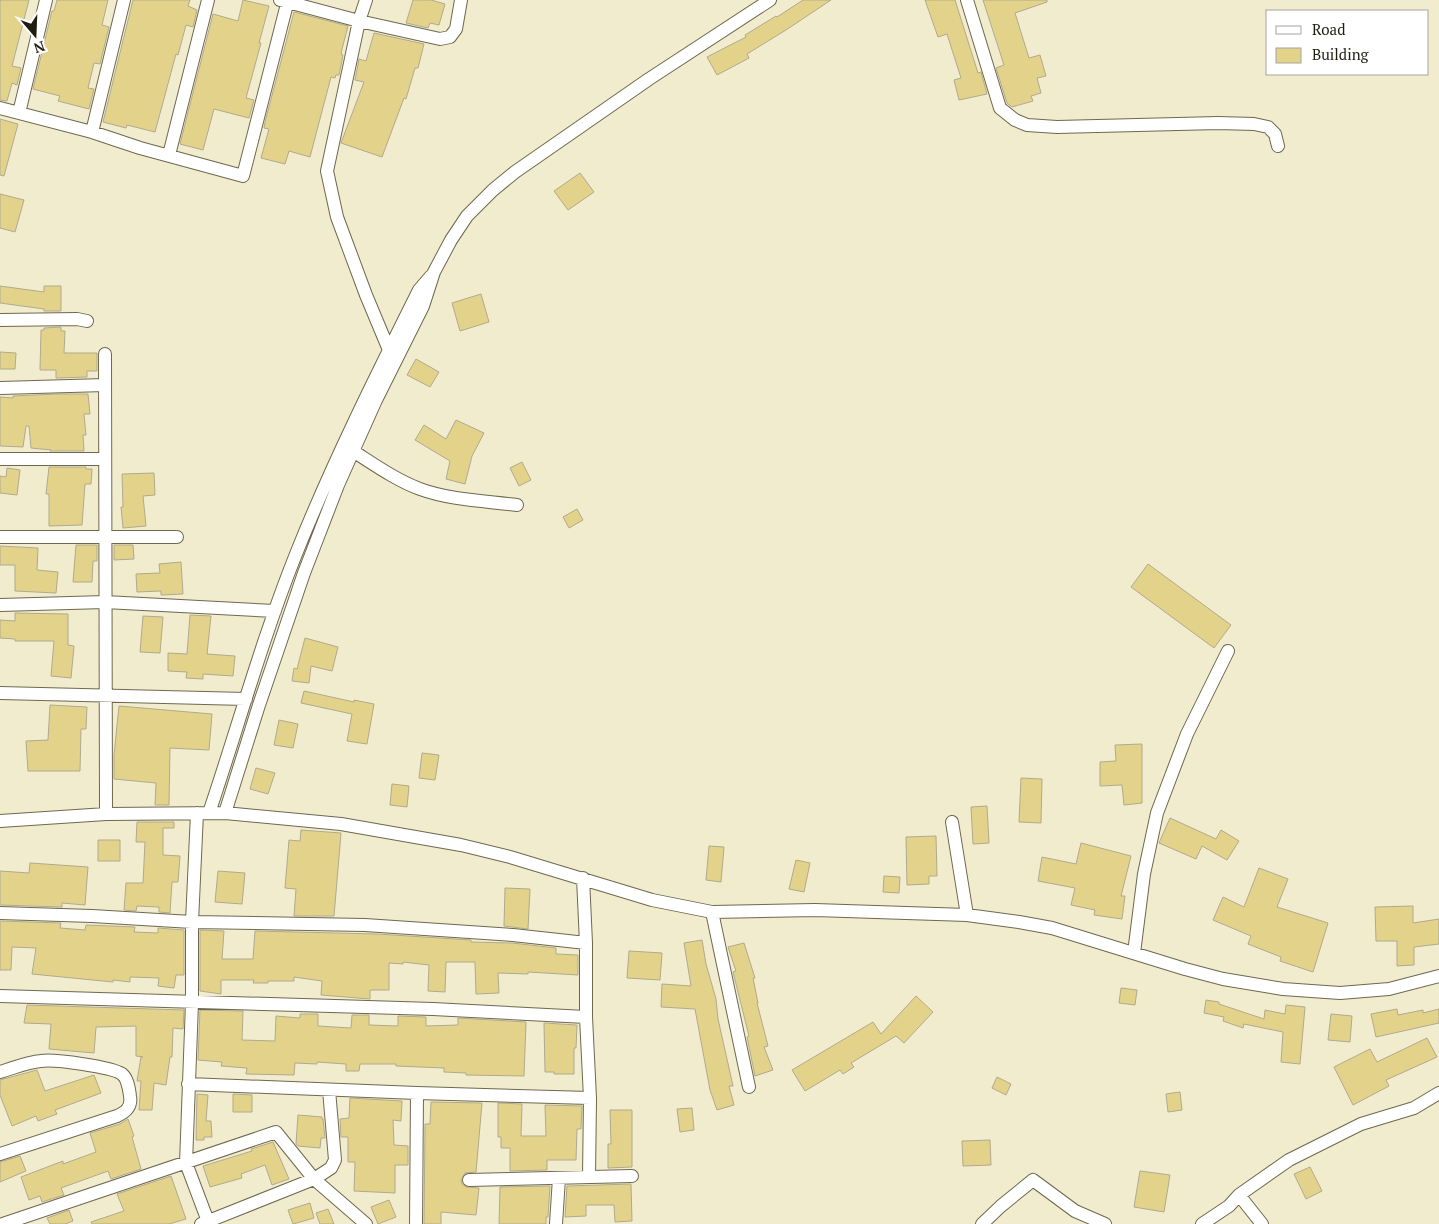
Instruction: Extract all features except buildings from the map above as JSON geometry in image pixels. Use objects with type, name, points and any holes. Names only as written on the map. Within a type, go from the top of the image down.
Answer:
[{"type":"street","points":[[19,113],[46,0]]},
{"type":"street","points":[[92,132],[124,0]]},
{"type":"street","points":[[169,155],[208,0]]},
{"type":"street","points":[[0,108],[92,132],[243,176],[285,0],[359,21],[440,39],[450,37],[456,29],[461,0]]},
{"type":"street","points":[[366,0],[359,21],[327,171],[337,217],[389,350]]},
{"type":"street","points":[[330,1090],[335,1160],[331,1168],[314,1179],[206,1223],[186,1163],[192,1003],[192,922],[203,813],[246,699],[274,611],[330,472],[419,290],[434,272],[467,216],[493,190],[564,137],[770,0]]},
{"type":"street","points":[[968,0],[1000,108],[1015,120],[1028,125],[1057,127],[1218,123],[1254,124],[1268,127],[1275,134],[1278,146]]},
{"type":"street","points":[[225,813],[253,723],[304,573],[338,484],[376,400],[423,306],[434,272]]},
{"type":"street","points":[[0,320],[77,319],[87,321]]},
{"type":"street","points":[[105,354],[106,814]]},
{"type":"street","points":[[0,388],[105,385]]},
{"type":"street","points":[[353,451],[397,479],[422,490],[450,496],[517,505]]},
{"type":"street","points":[[0,459],[105,459]]},
{"type":"street","points":[[0,537],[177,537]]},
{"type":"street","points":[[0,605],[105,602],[274,611]]},
{"type":"street","points":[[1134,954],[1144,874],[1157,813],[1187,734],[1228,651]]},
{"type":"street","points":[[0,693],[246,699]]},
{"type":"street","points":[[0,821],[106,814],[225,813],[341,824],[461,845],[510,857],[652,900],[684,908],[712,912],[815,910],[967,915],[1052,928],[1185,969],[1223,979],[1283,989],[1340,992],[1389,989],[1439,976]]},
{"type":"street","points":[[952,822],[967,915]]},
{"type":"street","points":[[582,878],[586,943],[590,1177]]},
{"type":"street","points":[[712,912],[748,1087]]},
{"type":"street","points":[[0,913],[192,922],[375,926],[513,935],[586,943]]},
{"type":"street","points":[[0,996],[453,1010],[586,1017]]},
{"type":"street","points":[[0,1072],[43,1060],[56,1060],[113,1071],[125,1077],[129,1086],[131,1102],[126,1111],[117,1116],[0,1154]]},
{"type":"street","points":[[188,1084],[590,1098]]},
{"type":"street","points":[[416,1224],[417,1093]]},
{"type":"street","points":[[1202,1224],[1289,1160],[1361,1124],[1414,1108],[1439,1093]]},
{"type":"street","points":[[3,1224],[276,1132],[314,1179],[366,1224]]},
{"type":"street","points":[[469,1180],[632,1176]]},
{"type":"street","points":[[556,1224],[559,1178]]},
{"type":"street","points":[[982,1224],[1034,1180],[1075,1211],[1105,1224]]},
{"type":"street","points":[[1239,1195],[1262,1224]]}]
